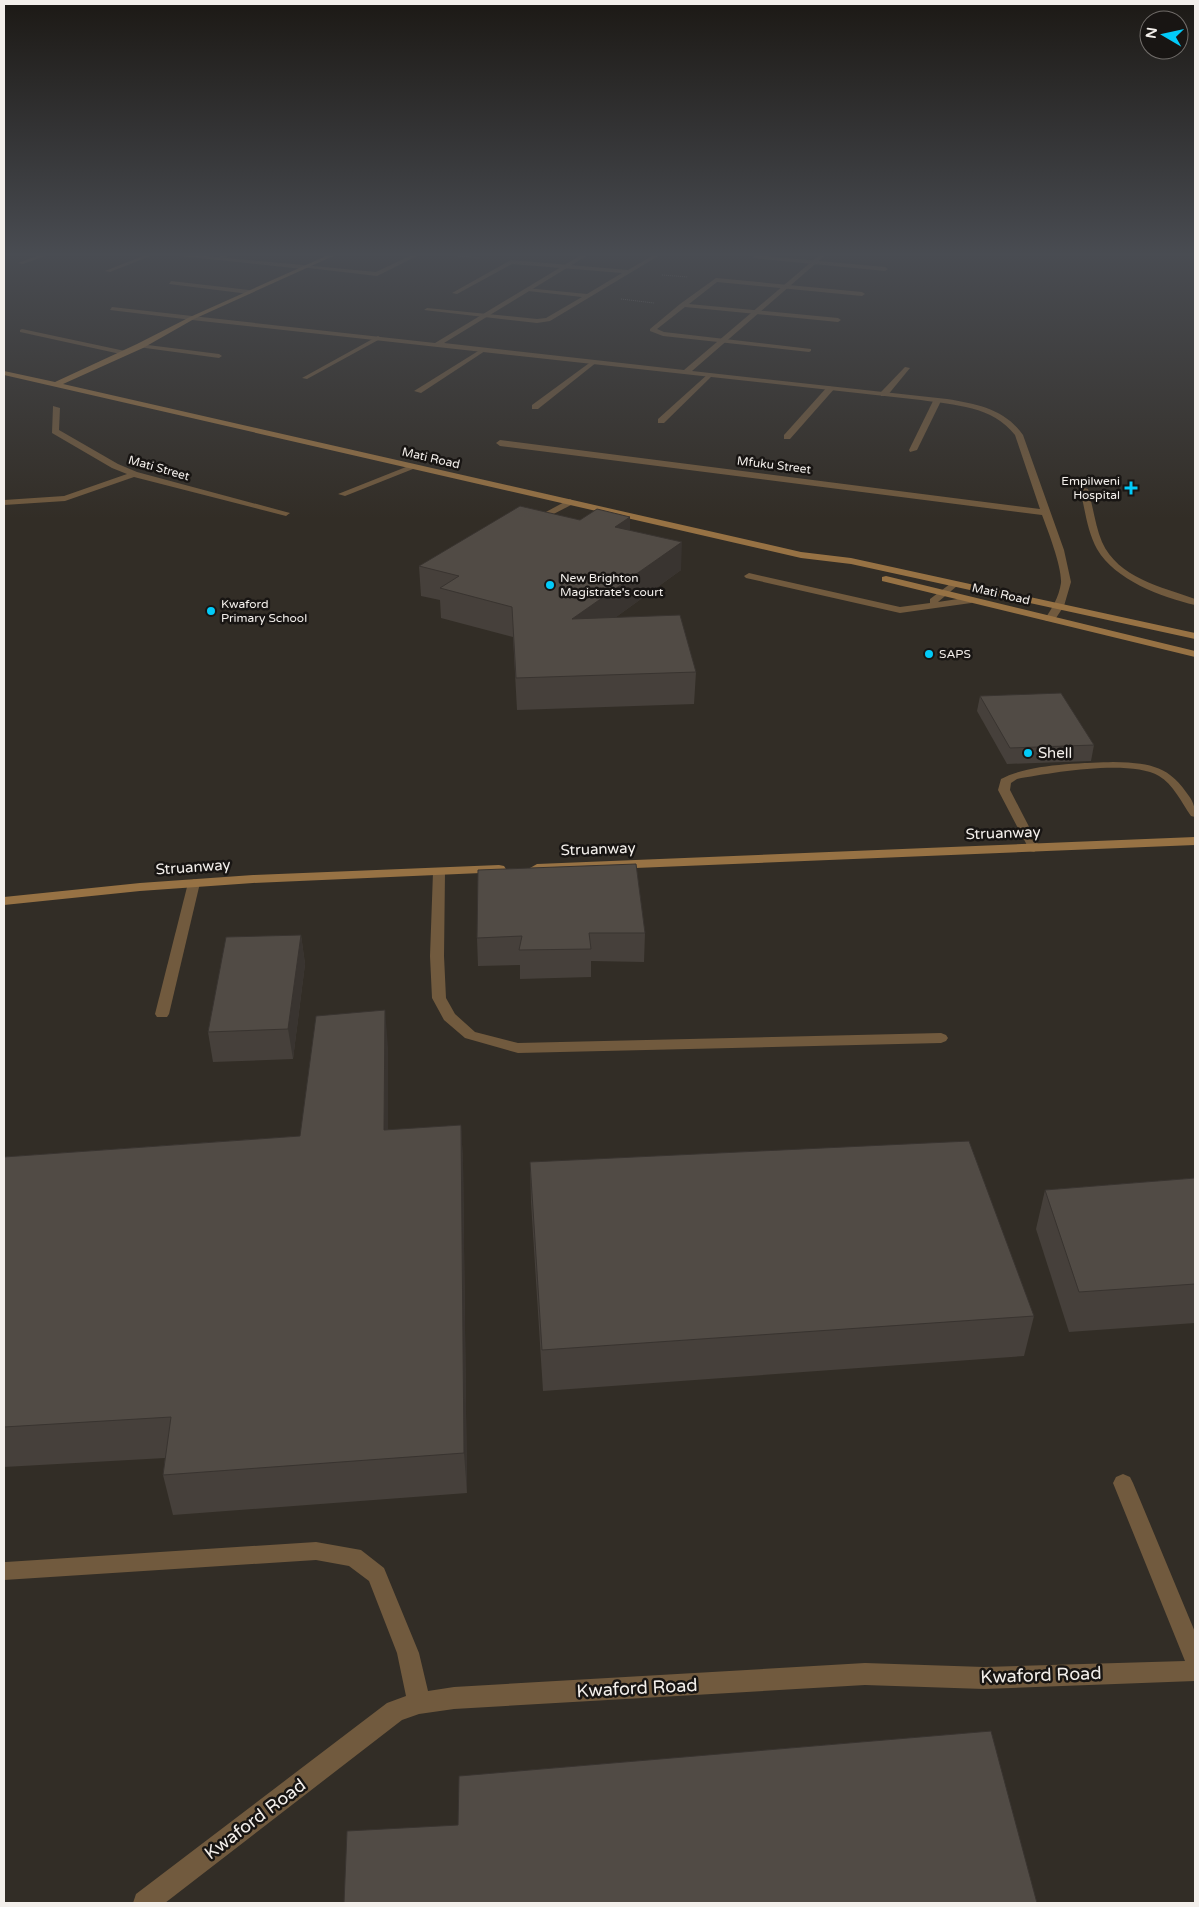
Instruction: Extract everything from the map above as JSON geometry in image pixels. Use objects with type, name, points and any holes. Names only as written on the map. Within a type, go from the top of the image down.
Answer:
[{"type":"street","points":[[56,385],[149,341]]},
{"type":"street","points":[[403,341],[884,394],[979,409],[1006,419],[1015,428],[1059,550],[1066,582],[1059,606],[1050,619]]},
{"type":"street","points":[[436,345],[443,341]]},
{"type":"street","points":[[685,373],[723,341]]},
{"type":"street","name":"Mati Road","points":[[4,373],[801,555],[836,567],[1195,654]]},
{"type":"street","name":"Mfuku Street","points":[[500,443],[1044,512]]},
{"type":"street","name":"Mati Road","points":[[801,555],[851,561],[1195,636]]},
{"type":"street","name":"Struanway","points":[[4,902],[194,883],[1195,841]]},
{"type":"lane","points":[[71,341],[125,353]]},
{"type":"lane","points":[[305,378],[373,341]]},
{"type":"lane","points":[[723,341],[809,350]]},
{"type":"lane","points":[[140,346],[219,356]]},
{"type":"lane","points":[[418,391],[484,350]]},
{"type":"lane","points":[[536,407],[594,362]]},
{"type":"lane","points":[[884,394],[907,368]]},
{"type":"lane","points":[[661,421],[710,375]]},
{"type":"lane","points":[[787,437],[830,388]]},
{"type":"lane","points":[[913,450],[937,401]]},
{"type":"lane","name":"Mati Street","points":[[56,408],[54,428],[57,432],[115,466],[134,474],[286,513]]},
{"type":"lane","points":[[342,494],[414,467]]},
{"type":"lane","points":[[4,503],[65,498],[134,474]]},
{"type":"lane","points":[[1084,489],[1100,547],[1113,565],[1136,580],[1195,602]]},
{"type":"lane","points":[[530,523],[570,502]]},
{"type":"lane","points":[[749,576],[893,609],[904,610],[971,600]]},
{"type":"lane","points":[[927,606],[954,584]]},
{"type":"lane","points":[[1034,848],[1004,790],[1005,781],[1014,776],[1102,766],[1130,765],[1146,767],[1164,774],[1195,813]]},
{"type":"lane","points":[[439,872],[437,956],[439,998],[449,1017],[470,1036],[518,1048],[941,1038]]},
{"type":"lane","points":[[162,1014],[194,883]]},
{"type":"lane","points":[[1123,1483],[1195,1658]]},
{"type":"lane","points":[[6,1571],[316,1551],[354,1557],[377,1575],[408,1653],[419,1703]]},
{"type":"lane","name":"Kwaford Road","points":[[145,1903],[395,1711],[419,1703],[454,1698],[865,1674],[984,1678],[1195,1671]]},
{"type":"building","points":[[520,506],[580,520],[597,509],[630,517],[615,527],[682,542],[572,619],[680,615],[696,672],[516,678],[512,607],[440,588],[459,576],[419,566]]},
{"type":"building","points":[[1061,693],[1094,745],[1010,748],[980,696]]},
{"type":"building","points":[[636,864],[645,933],[589,933],[591,949],[519,950],[522,936],[477,938],[478,870]]},
{"type":"building","points":[[301,935],[288,1029],[208,1032],[226,937]]},
{"type":"building","points":[[385,1010],[384,1130],[461,1125],[464,1453],[163,1475],[171,1417],[4,1427],[4,1157],[300,1136],[316,1016]]},
{"type":"building","points":[[969,1141],[1034,1316],[542,1350],[530,1162]]},
{"type":"building","points":[[1195,1178],[1195,1284],[1079,1292],[1045,1190]]},
{"type":"building","points":[[991,1731],[1037,1903],[344,1903],[347,1831],[458,1825],[459,1776]]},
{"type":"place","name":"Empilweni Hospital","points":[[1131,488]]},
{"type":"place","name":"New Brighton Magistrate's court","points":[[550,585]]},
{"type":"place","name":"Kwaford Primary School","points":[[211,611]]},
{"type":"place","name":"SAPS","points":[[929,654]]},
{"type":"place","name":"Shell","points":[[1028,753]]}]
